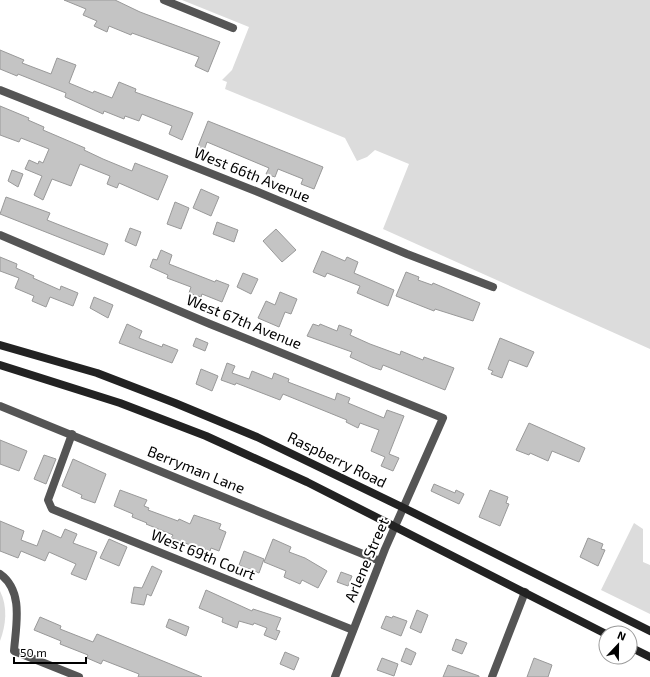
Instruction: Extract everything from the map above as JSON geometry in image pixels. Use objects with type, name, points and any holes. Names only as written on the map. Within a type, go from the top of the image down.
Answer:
[{"type":"main road","name":"Raspberry Road","points":[[0,345],[97,373],[257,437],[404,508],[650,631]]},
{"type":"main road","points":[[0,365],[120,403],[206,436],[307,482],[598,630]]},
{"type":"main road","points":[[638,651],[650,657]]},
{"type":"street","points":[[164,0],[233,28]]},
{"type":"street","name":"West 66th Avenue","points":[[0,90],[258,192],[407,254],[493,287]]},
{"type":"street","name":"West 67th Avenue","points":[[0,235],[210,324],[443,418],[427,454]]},
{"type":"street","name":"Berryman Lane","points":[[0,406],[72,434],[380,561]]},
{"type":"street","name":"West 69th Court","points":[[72,434],[48,500],[52,509],[353,630]]},
{"type":"street","name":"Arlene Street","points":[[335,677],[380,561],[427,454]]},
{"type":"street","points":[[0,574],[8,579],[14,588],[16,612],[14,651],[79,677]]},
{"type":"street","points":[[492,677],[525,592]]},
{"type":"shaded area","points":[[182,0],[650,0],[650,349],[383,229],[409,164],[375,150],[367,157],[357,161],[345,138],[225,89],[227,82],[222,80],[232,70],[249,27]]},
{"type":"shaded area","points":[[634,523],[643,529],[643,562],[650,565],[650,614],[601,590]]},
{"type":"shaded area","points":[[0,591],[3,597],[5,616],[4,629],[0,641]]},
{"type":"building","points":[[64,0],[115,0],[140,12],[220,42],[208,72],[195,66],[199,57],[132,33],[131,35],[109,26],[107,32],[94,26],[97,21],[83,15],[86,9]]},
{"type":"building","points":[[0,50],[24,60],[22,63],[51,74],[57,58],[76,65],[69,83],[93,93],[94,91],[112,98],[119,82],[136,89],[135,92],[193,113],[182,140],[169,134],[172,126],[142,114],[139,121],[125,116],[124,119],[104,111],[103,114],[65,97],[66,93],[18,74],[17,76],[0,69]]},
{"type":"building","points":[[0,106],[29,118],[28,120],[44,127],[43,130],[85,148],[84,150],[103,159],[132,171],[135,163],[168,176],[158,200],[119,183],[117,188],[107,184],[110,176],[80,164],[71,186],[52,179],[43,200],[34,195],[42,176],[25,169],[29,160],[38,164],[39,161],[43,163],[49,149],[21,138],[19,142],[0,135]]},
{"type":"building","points":[[208,121],[323,167],[314,189],[301,184],[303,179],[278,169],[275,177],[266,174],[269,168],[207,142],[202,156],[195,154]]},
{"type":"building","points":[[12,170],[23,174],[18,187],[8,181]]},
{"type":"building","points":[[201,189],[219,197],[211,216],[193,208]]},
{"type":"building","points":[[6,197],[50,213],[47,220],[108,244],[104,255],[0,214]]},
{"type":"building","points":[[175,202],[189,208],[181,229],[167,224]]},
{"type":"building","points":[[217,222],[238,230],[234,242],[213,234]]},
{"type":"building","points":[[130,228],[141,232],[136,246],[125,241]]},
{"type":"building","points":[[276,229],[296,250],[282,262],[263,241]]},
{"type":"building","points":[[161,250],[172,255],[169,264],[215,282],[216,280],[229,285],[222,302],[202,294],[201,297],[189,293],[191,287],[167,278],[168,275],[150,267],[153,259],[157,260]]},
{"type":"building","points":[[322,251],[345,261],[347,257],[358,262],[354,273],[394,290],[388,306],[357,293],[360,286],[327,273],[325,277],[313,272]]},
{"type":"building","points":[[0,257],[17,264],[16,268],[34,276],[33,278],[60,290],[61,286],[78,293],[73,306],[50,297],[46,307],[32,301],[34,296],[15,288],[19,278],[0,271]]},
{"type":"building","points":[[406,272],[419,277],[418,280],[432,285],[433,283],[480,303],[473,321],[435,309],[434,311],[396,296]]},
{"type":"building","points":[[243,273],[258,279],[251,294],[237,287]]},
{"type":"building","points":[[280,292],[297,299],[291,314],[285,312],[279,327],[258,318],[266,301],[275,305]]},
{"type":"building","points":[[94,297],[113,305],[108,318],[90,308]]},
{"type":"building","points":[[127,324],[142,331],[139,338],[162,347],[163,344],[178,350],[172,363],[119,343]]},
{"type":"building","points":[[313,324],[319,326],[320,324],[337,331],[339,325],[352,330],[350,335],[370,344],[400,355],[401,351],[423,360],[424,357],[454,368],[445,390],[383,365],[381,370],[372,367],[350,357],[352,352],[307,336]]},
{"type":"building","points":[[196,338],[208,343],[205,351],[193,346]]},
{"type":"building","points":[[500,338],[534,352],[527,367],[509,360],[502,378],[491,374],[493,371],[488,369]]},
{"type":"building","points":[[227,363],[235,366],[232,373],[249,379],[252,371],[272,379],[274,373],[289,379],[288,382],[335,400],[337,393],[350,398],[348,403],[384,418],[387,410],[404,416],[389,454],[399,458],[393,471],[381,466],[385,457],[371,451],[379,430],[360,423],[358,428],[346,422],[347,420],[283,394],[280,400],[236,383],[235,385],[221,380]]},
{"type":"building","points":[[201,369],[218,376],[212,391],[196,384]]},
{"type":"building","points":[[529,423],[585,448],[579,462],[552,451],[548,461],[530,453],[529,455],[516,450]]},
{"type":"building","points":[[0,440],[27,451],[19,471],[0,464]]},
{"type":"building","points":[[44,455],[56,459],[46,484],[34,479]]},
{"type":"building","points":[[73,459],[106,474],[95,503],[81,498],[82,495],[62,486]]},
{"type":"building","points":[[434,484],[455,493],[456,490],[464,494],[459,504],[431,491]]},
{"type":"building","points":[[120,490],[147,500],[144,506],[149,508],[148,510],[178,521],[179,519],[190,524],[194,515],[221,524],[219,529],[226,532],[219,551],[211,548],[210,551],[171,538],[173,535],[146,524],[147,523],[132,517],[133,514],[114,506]]},
{"type":"building","points":[[490,490],[508,497],[506,503],[509,504],[500,526],[479,517]]},
{"type":"building","points":[[0,521],[24,531],[21,540],[37,546],[43,530],[61,538],[65,529],[77,534],[73,543],[97,552],[86,580],[71,574],[76,564],[49,552],[45,561],[21,551],[18,558],[0,551]]},
{"type":"building","points":[[588,538],[603,544],[601,549],[605,550],[598,566],[580,557]]},
{"type":"building","points":[[109,539],[127,547],[119,566],[100,558]]},
{"type":"building","points":[[273,539],[291,547],[289,552],[305,558],[327,571],[318,588],[302,580],[300,584],[284,577],[286,571],[264,562]]},
{"type":"building","points":[[244,551],[264,559],[259,573],[239,565]]},
{"type":"building","points":[[152,566],[162,571],[151,596],[147,594],[144,605],[131,603],[134,587],[142,588]]},
{"type":"building","points":[[341,572],[352,576],[348,586],[337,582]]},
{"type":"building","points":[[206,590],[252,611],[253,609],[281,618],[276,630],[280,631],[276,640],[264,635],[267,628],[254,623],[253,625],[239,621],[237,628],[222,622],[223,618],[199,608]]},
{"type":"building","points":[[417,610],[428,615],[421,633],[410,628]]},
{"type":"building","points":[[386,616],[392,618],[393,616],[407,621],[401,636],[381,628]]},
{"type":"building","points":[[40,617],[61,626],[60,629],[93,642],[97,634],[202,677],[138,677],[139,674],[103,660],[101,664],[87,658],[88,655],[60,644],[61,641],[34,630]]},
{"type":"building","points":[[169,619],[189,627],[186,636],[166,627]]},
{"type":"building","points":[[456,639],[467,643],[462,654],[452,650]]},
{"type":"building","points":[[406,648],[416,653],[411,665],[401,661]]},
{"type":"building","points":[[285,652],[299,658],[294,670],[280,664]]},
{"type":"building","points":[[382,658],[398,664],[394,676],[377,670]]},
{"type":"building","points":[[534,658],[552,665],[548,677],[527,677]]},
{"type":"building","points":[[448,665],[479,676],[479,677],[443,677]]}]
